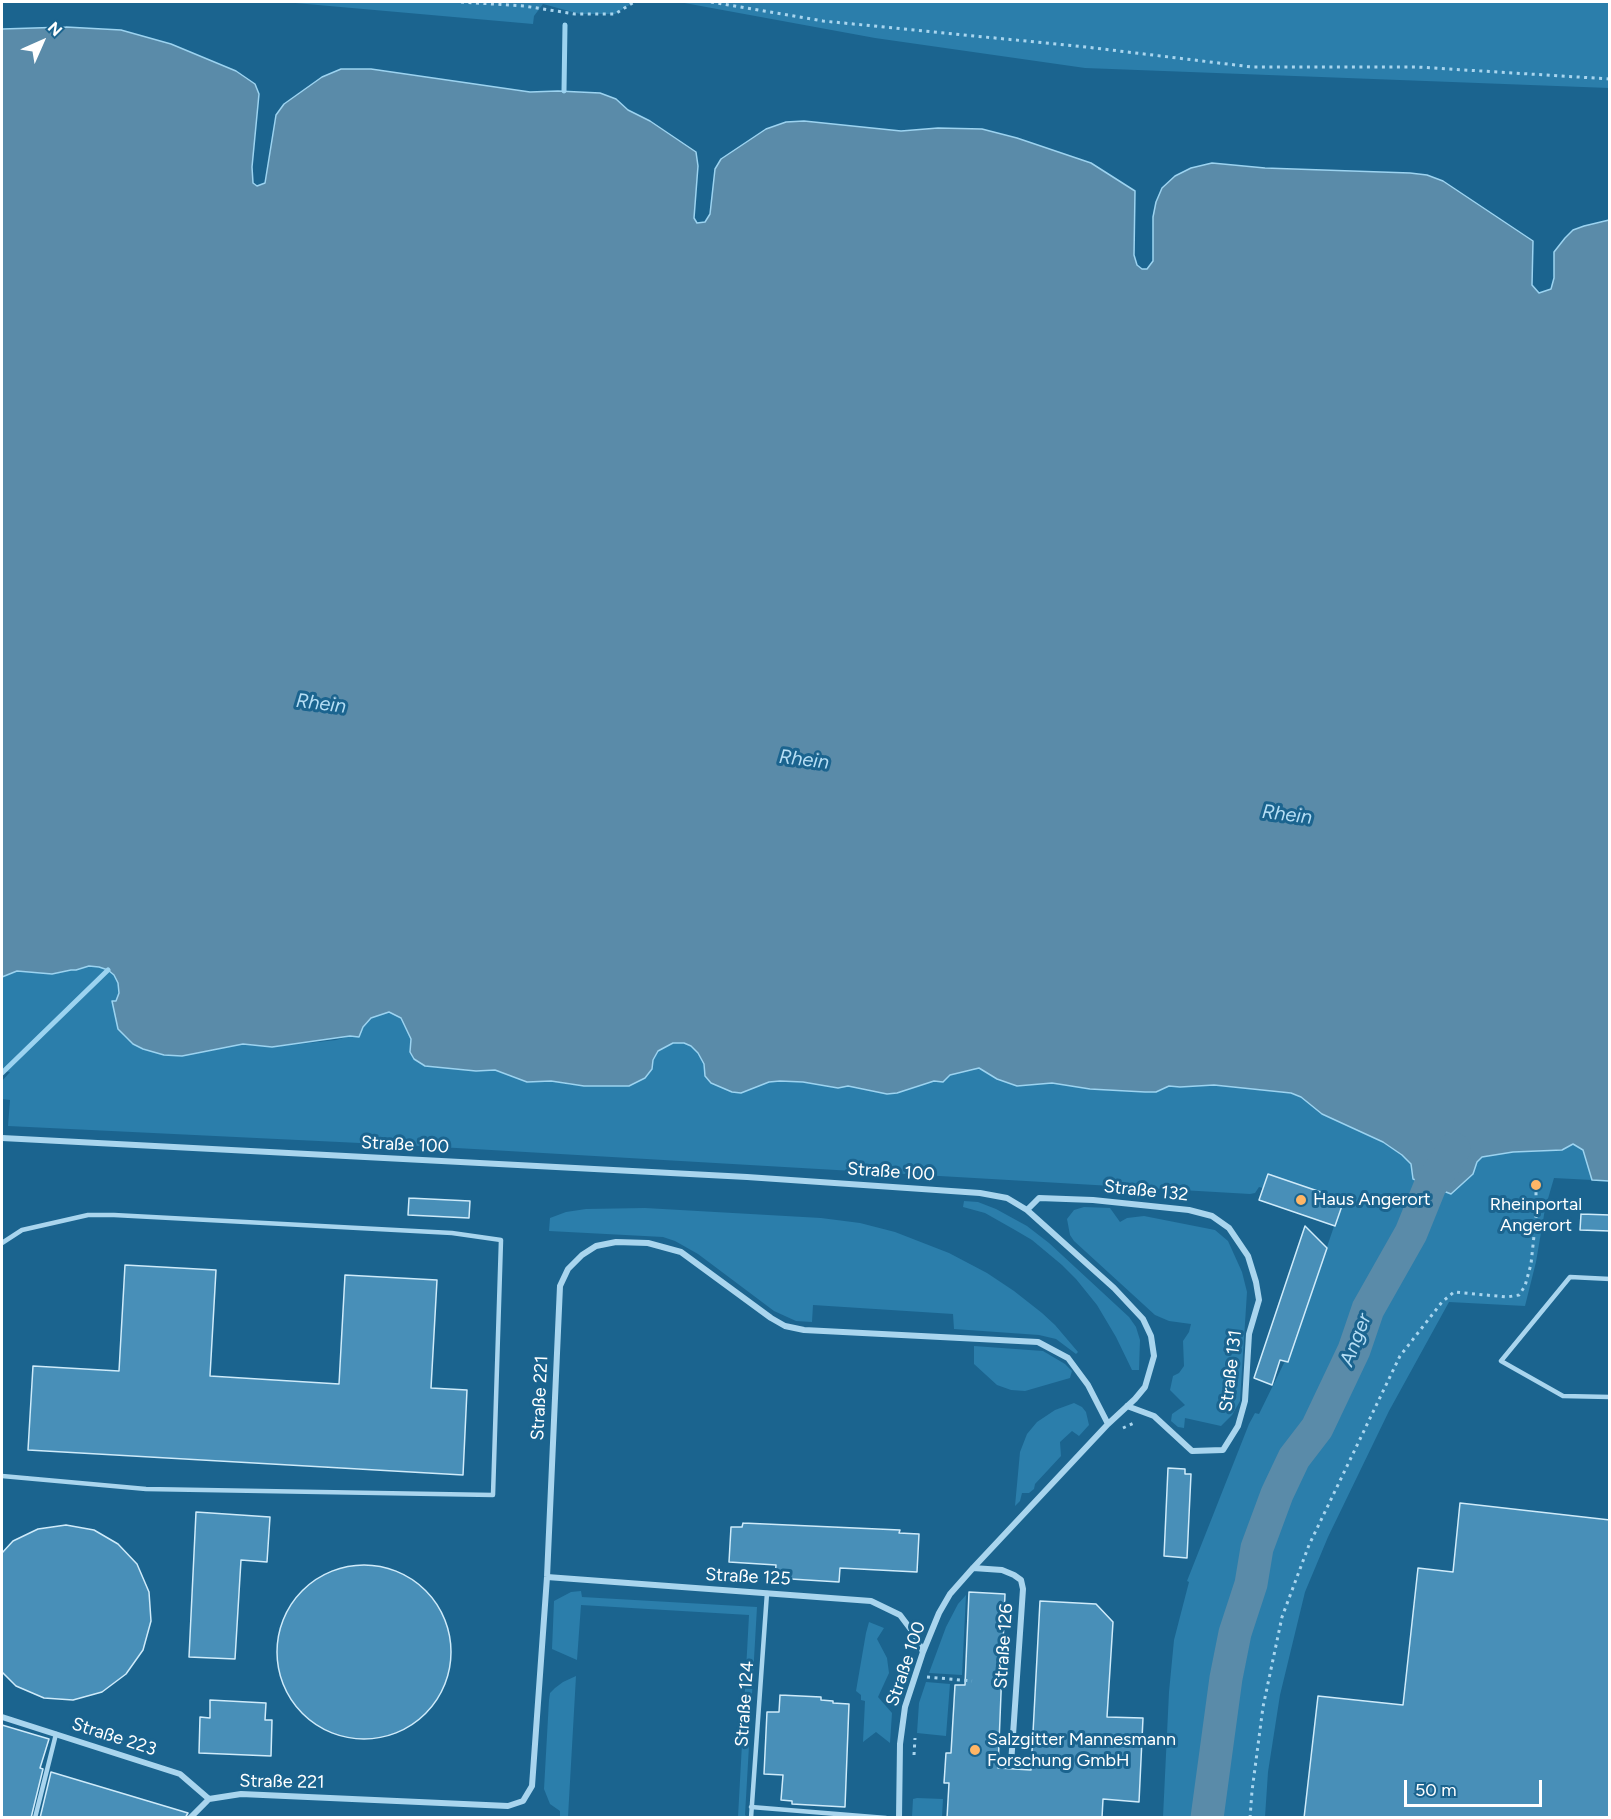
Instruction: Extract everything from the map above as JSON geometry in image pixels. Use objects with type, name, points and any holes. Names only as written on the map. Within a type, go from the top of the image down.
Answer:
[{"type":"street","name":"Straße 100","points":[[2,1138],[747,1177],[968,1192],[1007,1198],[1027,1210],[1114,1288],[1143,1319],[1151,1336],[1154,1356],[1145,1387],[973,1568],[950,1594],[939,1613],[907,1696],[901,1728],[899,1818]]},
{"type":"street","name":"Straße 132","points":[[1027,1210],[1039,1198],[1094,1200],[1189,1210],[1212,1216],[1229,1228],[1248,1256]]},
{"type":"street","name":"Straße 221","points":[[209,1799],[241,1794],[508,1806],[523,1801],[532,1786],[547,1577],[560,1286],[568,1269],[582,1255],[596,1246],[616,1242],[648,1243],[681,1252],[785,1326],[804,1330],[1038,1342],[1068,1358],[1088,1385],[1108,1424]]},
{"type":"street","name":"Straße 131","points":[[1127,1406],[1154,1416],[1192,1451],[1222,1450],[1238,1426],[1245,1401],[1249,1334],[1259,1300],[1257,1282],[1248,1256]]},
{"type":"street","name":"Straße 126","points":[[973,1568],[1002,1570],[1014,1575],[1021,1580],[1023,1589],[1011,1764]]},
{"type":"street","name":"Straße 125","points":[[547,1577],[871,1601],[900,1614],[923,1652]]},
{"type":"street","name":"Straße 223","points":[[2,1717],[180,1774],[209,1799]]},
{"type":"street","points":[[190,1818],[209,1799]]},
{"type":"lane","points":[[2,1243],[22,1230],[61,1220],[97,1215],[452,1233],[501,1240],[493,1495],[146,1489],[2,1476]]},
{"type":"lane","points":[[1610,1279],[1570,1277],[1501,1361],[1563,1396],[1610,1397]]},
{"type":"lane","name":"Straße 124","points":[[751,1818],[767,1593]]},
{"type":"lane","points":[[34,1818],[56,1734]]},
{"type":"lane","points":[[751,1807],[886,1818]]},
{"type":"path","points":[[461,2],[524,6],[575,14],[615,14],[634,2]]},
{"type":"path","points":[[711,2],[823,21],[1086,47],[1252,68],[1417,67],[1610,79]]},
{"type":"path","points":[[1250,1818],[1263,1707],[1282,1617],[1314,1534],[1400,1356],[1442,1302],[1454,1292],[1507,1297],[1519,1295],[1525,1286],[1531,1264],[1536,1217],[1536,1185]]},
{"type":"path","points":[[1119,1431],[1132,1423],[1143,1421],[1143,1412]]},
{"type":"path","points":[[928,1670],[925,1677],[972,1681]]},
{"type":"path","points":[[914,1755],[915,1732]]},
{"type":"shaded area","points":[[284,2],[634,2],[615,14],[580,14],[543,4],[534,16],[533,24]]},
{"type":"shaded area","points":[[679,2],[1609,2],[1609,88],[1085,68],[875,38]]},
{"type":"shaded area","points":[[89,966],[108,970],[118,983],[119,993],[116,1001],[112,1001],[118,1029],[133,1044],[164,1055],[182,1056],[243,1044],[272,1047],[336,1040],[350,1036],[359,1037],[363,1027],[371,1018],[389,1012],[401,1018],[411,1039],[410,1052],[414,1059],[425,1066],[476,1071],[495,1070],[527,1082],[551,1081],[572,1085],[629,1086],[645,1078],[652,1069],[653,1060],[658,1051],[673,1043],[684,1043],[699,1053],[704,1064],[705,1076],[741,1093],[769,1082],[780,1081],[838,1088],[848,1086],[887,1094],[897,1093],[934,1081],[943,1082],[950,1075],[979,1068],[997,1079],[1017,1086],[1052,1083],[1090,1089],[1156,1092],[1169,1086],[1214,1085],[1291,1093],[1301,1097],[1322,1114],[1383,1142],[1402,1155],[1411,1164],[1413,1179],[1451,1194],[1473,1174],[1477,1162],[1482,1157],[1513,1152],[1562,1150],[1573,1144],[1583,1150],[1592,1180],[1554,1178],[1545,1209],[1536,1262],[1525,1306],[1449,1302],[1389,1411],[1328,1537],[1305,1592],[1280,1695],[1268,1772],[1265,1817],[1163,1817],[1174,1640],[1189,1582],[1187,1581],[1249,1424],[1255,1413],[1259,1414],[1285,1361],[1288,1361],[1343,1200],[1268,1174],[1263,1188],[1259,1187],[1255,1193],[1250,1194],[422,1146],[8,1126],[10,1100],[2,1099],[2,1081],[10,1072],[2,1071],[2,977],[17,971],[52,974]]},
{"type":"shaded area","points":[[964,1201],[978,1202],[996,1209],[1027,1226],[1049,1243],[1129,1317],[1136,1327],[1140,1340],[1139,1370],[1132,1370],[1097,1305],[1062,1265],[1032,1240],[1015,1230],[985,1213],[963,1207]]},
{"type":"shaded area","points":[[1084,1207],[1110,1208],[1120,1222],[1127,1218],[1144,1216],[1215,1230],[1228,1241],[1242,1272],[1247,1292],[1240,1401],[1232,1415],[1221,1426],[1185,1418],[1184,1428],[1178,1427],[1171,1421],[1172,1414],[1185,1405],[1170,1390],[1173,1376],[1179,1373],[1184,1366],[1183,1341],[1191,1324],[1169,1321],[1155,1315],[1074,1241],[1070,1235],[1067,1219],[1074,1210]]},
{"type":"shaded area","points":[[645,1208],[821,1218],[860,1223],[895,1232],[949,1253],[987,1273],[1042,1313],[1078,1352],[1076,1354],[1056,1339],[1039,1335],[954,1329],[953,1314],[813,1305],[812,1322],[796,1321],[774,1311],[698,1254],[675,1241],[663,1237],[549,1231],[550,1218],[566,1212],[586,1209]]},
{"type":"shaded area","points":[[974,1346],[1043,1351],[1072,1371],[1070,1378],[1025,1391],[1011,1390],[997,1385],[974,1364]]},
{"type":"shaded area","points":[[1074,1403],[1086,1412],[1089,1425],[1079,1436],[1072,1431],[1060,1442],[1061,1456],[1035,1484],[1034,1489],[1029,1493],[1022,1493],[1020,1501],[1015,1506],[1020,1452],[1027,1434],[1037,1422],[1055,1410]]},
{"type":"shaded area","points":[[581,1591],[582,1597],[757,1607],[745,1815],[747,1817],[738,1817],[749,1615],[581,1605],[577,1660],[552,1649],[554,1601],[571,1592]]},
{"type":"shaded area","points":[[966,1595],[962,1675],[929,1673],[946,1627],[958,1604]]},
{"type":"shaded area","points":[[869,1622],[884,1628],[877,1639],[887,1658],[889,1673],[878,1697],[892,1713],[890,1743],[876,1732],[863,1742],[865,1701],[861,1700],[861,1695],[856,1691]]},
{"type":"shaded area","points":[[576,1676],[568,1817],[560,1817],[560,1811],[550,1804],[544,1789],[549,1700],[550,1693],[555,1688]]},
{"type":"shaded area","points":[[926,1682],[950,1684],[946,1736],[917,1733],[919,1703]]},
{"type":"shaded area","points":[[913,1799],[943,1799],[942,1817],[912,1817]]},
{"type":"water","name":"Rhein","points":[[66,27],[121,30],[171,44],[236,71],[255,84],[259,94],[252,167],[253,183],[257,186],[265,183],[276,115],[284,104],[322,77],[341,69],[371,69],[530,92],[600,93],[616,99],[628,110],[650,121],[696,152],[698,166],[694,218],[697,223],[705,222],[710,214],[715,169],[721,159],[766,129],[786,122],[804,121],[901,131],[938,128],[982,129],[1017,138],[1091,163],[1135,191],[1134,255],[1137,265],[1142,269],[1147,269],[1153,261],[1153,217],[1162,188],[1175,176],[1191,168],[1212,163],[1265,168],[1410,173],[1427,175],[1443,181],[1533,241],[1532,285],[1539,293],[1551,289],[1554,278],[1554,252],[1565,238],[1573,230],[1609,220],[1609,1181],[1592,1180],[1583,1150],[1573,1144],[1562,1150],[1513,1152],[1482,1157],[1477,1162],[1473,1174],[1451,1194],[1413,1179],[1411,1164],[1402,1155],[1383,1142],[1322,1114],[1301,1097],[1291,1093],[1214,1085],[1169,1086],[1156,1092],[1090,1089],[1052,1083],[1017,1086],[997,1079],[979,1068],[950,1075],[943,1082],[934,1081],[897,1093],[887,1094],[848,1086],[838,1088],[780,1081],[769,1082],[741,1093],[732,1092],[711,1083],[705,1076],[704,1064],[698,1053],[684,1043],[673,1043],[658,1051],[653,1060],[652,1069],[645,1078],[629,1086],[584,1086],[551,1081],[527,1082],[495,1070],[476,1071],[425,1066],[414,1059],[410,1052],[411,1039],[401,1018],[389,1012],[371,1018],[363,1027],[359,1037],[350,1036],[272,1047],[243,1044],[182,1056],[164,1055],[133,1044],[118,1029],[112,1001],[116,1001],[119,993],[118,983],[108,970],[89,966],[52,974],[17,971],[2,977],[2,29]]},
{"type":"building","name":"Haus Angerort","points":[[1268,1174],[1344,1200],[1335,1226],[1259,1200]]},
{"type":"building","points":[[409,1198],[470,1201],[469,1218],[408,1215]]},
{"type":"building","points":[[1581,1214],[1610,1215],[1610,1231],[1580,1230]]},
{"type":"building","points":[[1305,1226],[1327,1248],[1288,1362],[1280,1360],[1272,1385],[1254,1378]]},
{"type":"building","points":[[125,1265],[216,1270],[210,1376],[339,1384],[345,1275],[437,1280],[431,1388],[467,1390],[463,1475],[28,1450],[33,1366],[119,1371]]},
{"type":"building","points":[[1168,1468],[1185,1469],[1185,1474],[1191,1474],[1187,1558],[1164,1556]]},
{"type":"building","points":[[1460,1503],[1610,1520],[1610,1818],[1304,1818],[1318,1696],[1403,1705],[1418,1568],[1453,1572]]},
{"type":"building","points":[[196,1512],[270,1517],[267,1562],[241,1560],[235,1659],[189,1657]]},
{"type":"building","points":[[743,1523],[900,1530],[899,1533],[919,1534],[917,1572],[840,1568],[839,1582],[775,1578],[776,1565],[729,1562],[731,1527],[742,1527]]},
{"type":"building","points":[[66,1525],[94,1530],[118,1544],[137,1564],[149,1592],[151,1621],[143,1650],[126,1674],[102,1692],[73,1700],[44,1698],[16,1686],[2,1672],[2,1553],[13,1541],[38,1529]]},
{"type":"building","points":[[364,1565],[397,1572],[412,1580],[425,1591],[436,1604],[444,1619],[451,1652],[444,1685],[436,1700],[425,1713],[412,1724],[397,1732],[364,1739],[331,1732],[316,1724],[303,1713],[292,1700],[284,1685],[277,1652],[284,1619],[292,1604],[303,1591],[316,1580],[331,1572]]},
{"type":"building","points":[[969,1592],[1005,1594],[998,1768],[1031,1770],[1040,1601],[1096,1604],[1113,1622],[1107,1717],[1143,1718],[1139,1802],[1103,1799],[1102,1818],[947,1818],[949,1783],[944,1783],[946,1753],[951,1753],[955,1685],[965,1685]]},
{"type":"building","points":[[780,1695],[821,1697],[821,1700],[833,1701],[833,1703],[849,1704],[845,1807],[792,1804],[792,1801],[781,1800],[783,1775],[764,1774],[767,1712],[779,1712]]},
{"type":"building","points":[[210,1700],[266,1703],[265,1720],[272,1720],[271,1756],[199,1753],[200,1717],[210,1718]]},
{"type":"building","points":[[2,1725],[49,1739],[40,1768],[43,1769],[31,1818],[2,1818]]},
{"type":"building","points":[[51,1772],[188,1813],[185,1818],[40,1818]]},
{"type":"waterway","points":[[564,91],[565,25]]},
{"type":"waterway","points":[[2,1073],[108,970]]},
{"type":"waterway","name":"Anger","points":[[1207,1818],[1226,1678],[1235,1633],[1251,1584],[1257,1548],[1277,1494],[1294,1458],[1317,1428],[1354,1350],[1368,1309],[1411,1233],[1430,1186],[1454,1149]]},
{"type":"place","name":"Rheinportal Angerort","points":[[1536,1185]]},
{"type":"place","name":"Haus Angerort","points":[[1301,1200]]},
{"type":"place","name":"Salzgitter Mannesmann Forschung GmbH","points":[[975,1750]]}]
